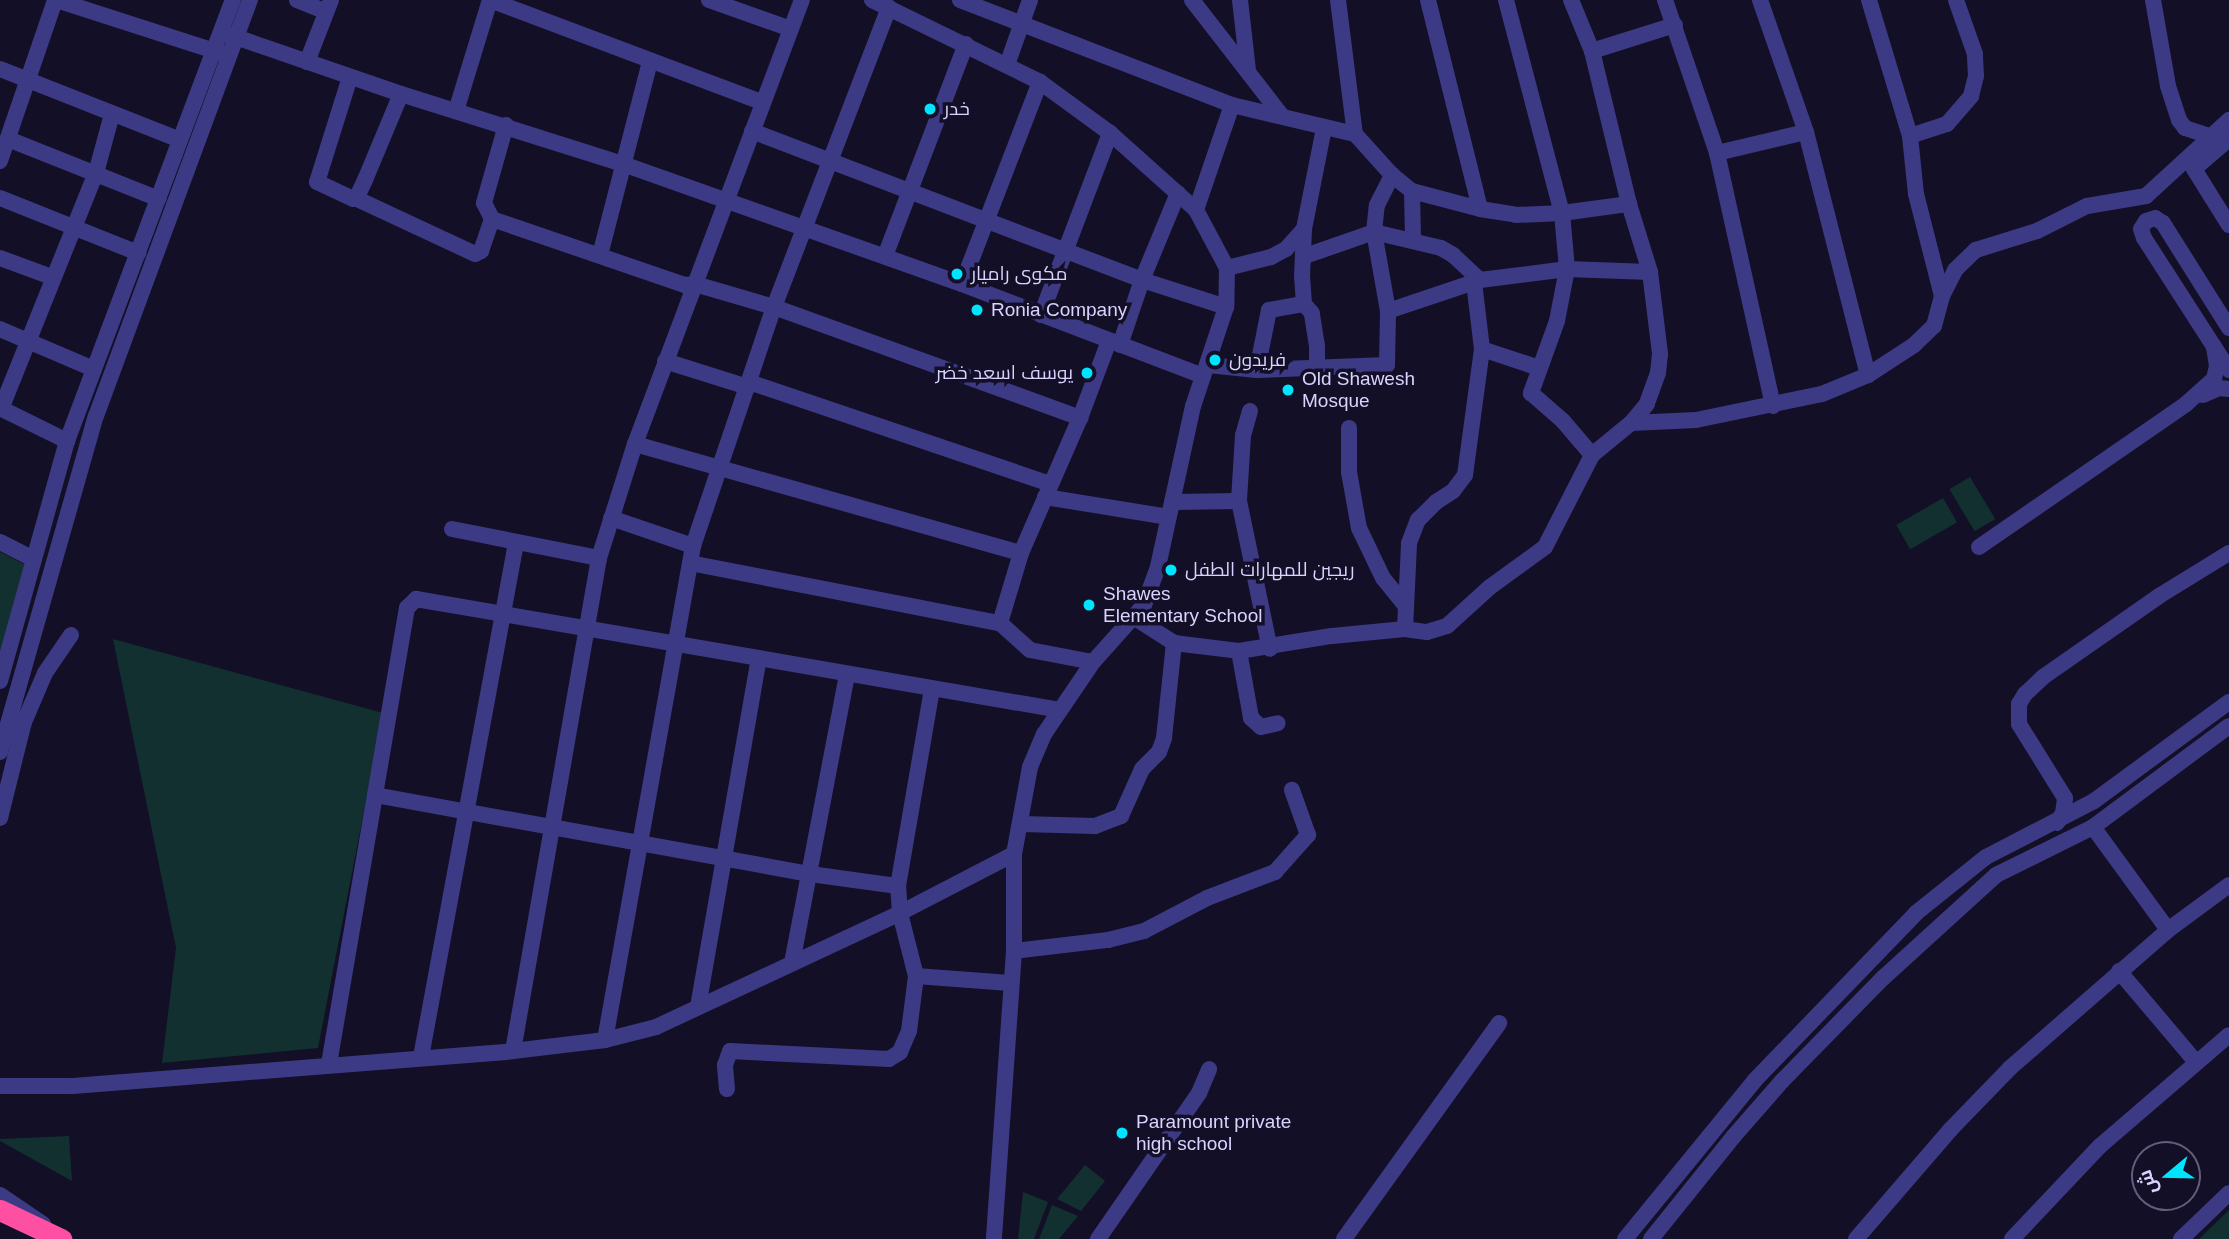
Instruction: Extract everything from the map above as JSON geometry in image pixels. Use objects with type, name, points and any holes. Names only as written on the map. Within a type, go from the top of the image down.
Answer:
[{"type":"highway","points":[[0,1210],[60,1238]]},
{"type":"street","points":[[0,161],[55,0],[78,3],[222,53]]},
{"type":"street","points":[[229,35],[233,0]]},
{"type":"street","points":[[0,752],[64,521],[100,404],[222,53],[229,35],[250,0]]},
{"type":"street","points":[[297,0],[328,6],[307,62]]},
{"type":"street","points":[[456,111],[490,0],[761,102]]},
{"type":"street","points":[[709,0],[791,29]]},
{"type":"street","points":[[513,1051],[599,558],[665,361],[761,102],[802,0]]},
{"type":"street","points":[[872,0],[1040,82],[1110,132],[1196,211],[1227,268],[1226,307],[1205,371],[1158,567],[1144,605],[1093,662],[1044,734],[1030,767],[1014,854],[1014,951],[993,1239]]},
{"type":"street","points":[[960,0],[1232,105],[1355,134]]},
{"type":"street","points":[[1007,65],[1030,0]]},
{"type":"street","points":[[1192,0],[1282,116]]},
{"type":"street","points":[[1240,0],[1248,70]]},
{"type":"street","points":[[1338,0],[1355,134],[1392,176],[1412,191],[1480,209],[1516,215],[1562,213],[1629,204]]},
{"type":"street","points":[[1428,0],[1480,209]]},
{"type":"street","points":[[1506,0],[1562,213],[1567,269],[1558,321],[1531,393],[1563,421],[1592,456]]},
{"type":"street","points":[[1135,618],[1174,643],[1239,651],[1270,649],[1332,636],[1405,629],[1427,632],[1447,626],[1490,587],[1545,547],[1592,456],[1631,423],[1647,404],[1658,373],[1660,354],[1650,272],[1629,204],[1592,51],[1571,0]]},
{"type":"street","points":[[1665,0],[1717,152],[1773,406]]},
{"type":"street","points":[[1760,0],[1806,132],[1868,375]]},
{"type":"street","points":[[1868,0],[1910,136],[1916,194],[1942,296]]},
{"type":"street","points":[[1910,136],[1947,124],[1971,96],[1976,76],[1975,54],[1956,0]]},
{"type":"street","points":[[2152,0],[2168,86],[2179,120],[2185,128],[2210,136]]},
{"type":"street","points":[[605,1040],[638,842],[693,546],[717,468],[774,307],[889,7]]},
{"type":"street","points":[[1592,51],[1675,25]]},
{"type":"street","points":[[229,35],[401,94],[623,164],[962,284],[1115,343],[1205,371],[1387,365],[1388,311],[1374,232],[1377,205],[1392,176]]},
{"type":"street","points":[[885,256],[966,44]]},
{"type":"street","points":[[0,681],[67,441],[180,139],[222,53]]},
{"type":"street","points":[[600,255],[650,61]]},
{"type":"street","points":[[0,69],[180,139]]},
{"type":"street","points":[[350,77],[317,182],[475,254],[481,250],[492,219]]},
{"type":"street","points":[[962,284],[989,220],[1040,82]]},
{"type":"street","points":[[355,198],[401,94]]},
{"type":"street","points":[[1196,211],[1232,105]]},
{"type":"street","points":[[67,441],[0,409],[96,173],[112,114]]},
{"type":"street","points":[[1631,423],[1696,420],[1773,406],[1822,394],[1868,375],[1914,345],[1934,326],[1942,296],[1955,270],[1976,250],[2037,231],[2087,206],[2146,196],[2229,121]]},
{"type":"street","points":[[506,125],[484,203],[492,219],[685,285],[695,284],[774,307],[1080,418]]},
{"type":"street","points":[[1317,367],[1312,313],[1304,304],[1302,277],[1305,256],[1304,229],[1324,128]]},
{"type":"street","points":[[752,131],[830,163],[1067,248],[1142,279],[1226,307]]},
{"type":"street","points":[[1041,315],[1110,132]]},
{"type":"street","points":[[1717,152],[1806,132]]},
{"type":"street","points":[[8,139],[159,199]]},
{"type":"street","points":[[2229,139],[2194,169],[2229,225]]},
{"type":"street","points":[[1412,191],[1413,240]]},
{"type":"street","points":[[1000,623],[1021,553],[1115,343],[1178,193]]},
{"type":"street","points":[[0,198],[138,253]]},
{"type":"street","points":[[2229,328],[2163,223],[2155,218],[2146,221],[2141,229],[2144,238],[2229,370]]},
{"type":"street","points":[[1227,268],[1271,257],[1286,249],[1304,229]]},
{"type":"street","points":[[1305,256],[1374,232],[1413,240],[1453,255],[1477,281],[1482,349],[1465,475],[1453,491],[1436,502],[1418,520],[1409,543],[1405,629]]},
{"type":"street","points":[[0,258],[52,277]]},
{"type":"street","points":[[1388,311],[1477,281],[1567,269],[1650,272]]},
{"type":"street","points":[[1257,370],[1269,310],[1304,304]]},
{"type":"street","points":[[0,329],[94,369]]},
{"type":"street","points":[[1979,547],[2186,404],[2214,379],[2217,366],[2214,346]]},
{"type":"street","points":[[1482,349],[1539,368]]},
{"type":"street","points":[[665,361],[748,384],[1047,491],[1170,510],[1238,500]]},
{"type":"street","points":[[2186,404],[2219,388],[2229,389]]},
{"type":"street","points":[[1250,411],[1243,435],[1238,500],[1270,649]]},
{"type":"street","points":[[1349,428],[1349,472],[1359,528],[1383,578],[1406,606]]},
{"type":"street","points":[[635,444],[1021,553]]},
{"type":"street","points":[[46,516],[64,521]]},
{"type":"street","points":[[611,517],[693,546]]},
{"type":"street","points":[[452,529],[599,558]]},
{"type":"street","points":[[0,542],[34,559]]},
{"type":"street","points":[[421,1057],[516,543]]},
{"type":"street","points":[[2100,796],[2087,798],[2074,795],[2045,761],[2019,724],[2019,704],[2031,685],[2159,596],[2229,553]]},
{"type":"street","points":[[690,563],[1000,623],[1030,650],[1093,662]]},
{"type":"street","points":[[329,1063],[407,608],[416,599],[1060,710]]},
{"type":"street","points":[[0,818],[24,722],[45,673],[71,635]]},
{"type":"street","points":[[1021,824],[1095,826],[1121,816],[1142,769],[1159,752],[1164,738],[1174,643]]},
{"type":"street","points":[[1239,651],[1251,718],[1261,727],[1278,723]]},
{"type":"street","points":[[698,1007],[759,658]]},
{"type":"street","points":[[792,963],[847,675]]},
{"type":"street","points":[[727,1088],[725,1065],[730,1051],[888,1059],[900,1052],[909,1031],[916,976],[900,914],[898,886],[932,689]]},
{"type":"street","points":[[1625,1239],[1755,1080],[1916,913],[1986,857],[2057,822],[2100,796],[2229,702]]},
{"type":"street","points":[[1651,1239],[1774,1090],[1904,960],[1996,875],[2093,827],[2229,726]]},
{"type":"street","points":[[2045,761],[2065,798],[2063,813],[2057,822]]},
{"type":"street","points":[[1014,951],[1108,940],[1144,931],[1207,898],[1275,872],[1308,835],[1292,790]]},
{"type":"street","points":[[375,795],[724,856],[810,874],[898,886]]},
{"type":"street","points":[[2093,827],[2168,930]]},
{"type":"street","points":[[0,1086],[73,1086],[329,1063],[513,1051],[605,1040],[656,1027],[900,914],[1014,854]]},
{"type":"street","points":[[1957,880],[1929,911],[1930,919],[1939,920],[1974,896]]},
{"type":"street","points":[[1856,1239],[1893,1194],[1984,1095],[2077,1006],[2168,930],[2229,885]]},
{"type":"street","points":[[1890,941],[1914,927],[1919,929],[1920,934],[1904,960]]},
{"type":"street","points":[[2119,971],[2195,1061]]},
{"type":"street","points":[[916,976],[1010,984]]},
{"type":"street","points":[[1344,1239],[1499,1023]]},
{"type":"street","points":[[2012,1239],[2101,1146],[2195,1061],[2229,1035]]},
{"type":"street","points":[[1105,1236],[1199,1093],[1209,1069]]},
{"type":"street","points":[[2181,1239],[2229,1194]]},
{"type":"street","points":[[0,1195],[38,1219],[60,1238]]},
{"type":"green space","points":[[1970,477],[1995,519],[1975,531],[1949,489]]},
{"type":"green space","points":[[1943,498],[1957,522],[1910,549],[1896,525]]},
{"type":"green space","points":[[0,552],[32,568],[0,681]]},
{"type":"green space","points":[[113,639],[383,713],[318,1048],[162,1063],[176,948]]},
{"type":"green space","points":[[69,1136],[72,1181],[0,1141],[0,1139]]},
{"type":"green space","points":[[1085,1165],[1105,1181],[1081,1211],[1057,1199]]},
{"type":"green space","points":[[1023,1192],[1048,1202],[1034,1239],[1018,1239]]},
{"type":"green space","points":[[1052,1205],[1078,1216],[1059,1239],[1039,1239]]},
{"type":"green space","points":[[2229,1210],[2229,1239],[2199,1239]]},
{"type":"place","name":"خدر","points":[[930,109]]},
{"type":"place","name":"مکوی رامیار","points":[[957,274]]},
{"type":"place","name":"Ronia Company","points":[[977,310]]},
{"type":"place","name":"فريدون","points":[[1215,360]]},
{"type":"place","name":"يوسف اسعد خضر","points":[[1087,373]]},
{"type":"place","name":"Old Shawesh Mosque","points":[[1288,390]]},
{"type":"place","name":"ريجين للمهارات الطفل","points":[[1171,570]]},
{"type":"place","name":"Shawes Elementary School","points":[[1089,605]]},
{"type":"place","name":"Paramount private high school","points":[[1122,1133]]}]
